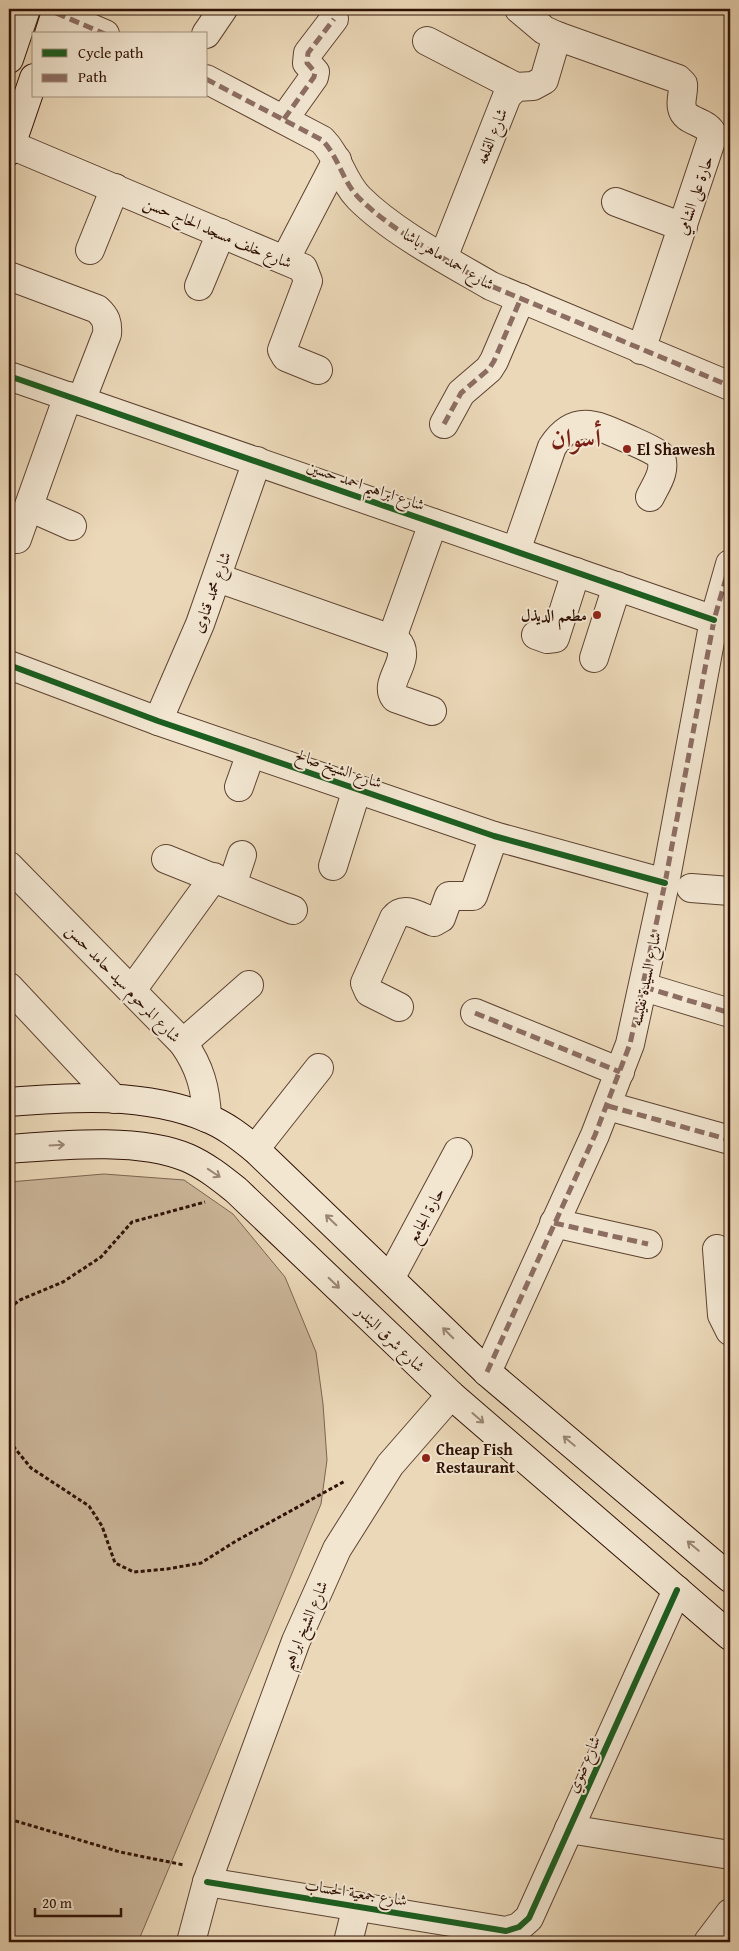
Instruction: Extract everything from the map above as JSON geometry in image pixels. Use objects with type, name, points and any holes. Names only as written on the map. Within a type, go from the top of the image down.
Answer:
[{"type":"street","points":[[9,59],[26,9]]},
{"type":"street","points":[[207,32],[222,9]]},
{"type":"street","name":"حارة على الشامي","points":[[519,9],[544,30],[557,36],[678,79],[683,84],[682,103],[684,113],[688,117],[706,124],[713,135],[641,350]]},
{"type":"street","points":[[54,19],[98,32]]},
{"type":"street","points":[[284,119],[314,77],[315,72],[307,62],[308,54],[334,20]]},
{"type":"street","points":[[427,41],[516,87],[533,86],[544,80],[557,36]]},
{"type":"street","name":"شارع احمد ماهر باشا","points":[[208,80],[322,140],[337,160],[345,180],[358,197],[373,211],[443,258],[491,286],[730,386]]},
{"type":"street","points":[[10,148],[32,84]]},
{"type":"street","name":"شارع القلعه","points":[[443,258],[507,96],[516,87]]},
{"type":"street","name":"شارع خلف مسجد الحاج حسن","points":[[10,148],[115,188],[303,268],[308,281],[282,345],[283,354],[318,370]]},
{"type":"street","points":[[285,260],[337,160]]},
{"type":"street","points":[[90,250],[115,188]]},
{"type":"street","points":[[616,202],[683,227]]},
{"type":"street","points":[[199,286],[222,233]]},
{"type":"street","points":[[9,276],[97,309],[104,315],[108,325],[107,334],[75,399],[17,539]]},
{"type":"street","points":[[444,424],[461,392],[489,370],[521,298]]},
{"type":"street","name":"شارع ابراهيم احمد حسين","points":[[9,376],[714,620]]},
{"type":"street","points":[[516,552],[552,447],[560,436],[571,428],[584,424],[598,425],[660,455],[664,462],[663,470],[650,497]]},
{"type":"street","name":"شارع محمد قناوى","points":[[158,721],[218,578],[257,461]]},
{"type":"street","points":[[29,507],[72,526]]},
{"type":"street","points":[[392,638],[433,523]]},
{"type":"street","name":"شارع السيدة نفيسه","points":[[487,1372],[608,1106],[620,1072],[644,987],[678,885],[714,620],[730,564]]},
{"type":"street","points":[[536,635],[547,640],[555,638],[576,572]]},
{"type":"street","points":[[218,578],[392,638],[401,646],[403,652],[392,688],[393,695],[396,698],[432,710]]},
{"type":"street","points":[[594,658],[617,586]]},
{"type":"street","name":"شارع الشيخ صالح","points":[[9,664],[251,754],[494,836],[678,885],[730,891]]},
{"type":"street","points":[[239,787],[251,754]]},
{"type":"street","points":[[333,866],[357,789]]},
{"type":"street","points":[[398,1007],[369,992],[365,983],[394,918],[398,913],[404,911],[434,922],[440,918],[449,896],[474,896],[494,836]]},
{"type":"street","points":[[132,990],[223,881],[242,855]]},
{"type":"street","points":[[166,859],[293,910]]},
{"type":"street","name":"شارع المرحوم سيد حامد حسن","points":[[9,866],[183,1042],[195,1059],[202,1078],[207,1097],[207,1118]]},
{"type":"street","points":[[183,1042],[249,985]]},
{"type":"street","points":[[644,987],[730,1013]]},
{"type":"street","points":[[9,988],[114,1099]]},
{"type":"street","points":[[475,1013],[620,1072]]},
{"type":"street","points":[[255,1149],[319,1068]]},
{"type":"street","points":[[9,1102],[53,1099],[114,1099],[181,1109],[207,1118],[232,1131],[255,1149],[391,1277],[487,1372],[730,1578]]},
{"type":"street","points":[[608,1106],[730,1140]]},
{"type":"street","name":"شارع شرق البندر","points":[[9,1149],[62,1145],[130,1146],[159,1149],[196,1162],[213,1172],[236,1190],[451,1395],[730,1636]]},
{"type":"street","name":"حارة الجامع","points":[[391,1277],[458,1152]]},
{"type":"street","points":[[554,1223],[648,1244]]},
{"type":"street","points":[[716,1249],[722,1315],[730,1331]]},
{"type":"street","name":"شارع الشيخ ابراهيم","points":[[191,1942],[210,1876],[296,1641],[337,1549],[390,1465],[451,1395]]},
{"type":"street","name":"شارع ضوي","points":[[500,1930],[513,1930],[525,1924],[529,1918],[677,1590]]},
{"type":"street","points":[[569,1829],[730,1855]]},
{"type":"street","name":"شارع جمعية الحساب","points":[[210,1876],[357,1906],[451,1932],[500,1930]]},
{"type":"street","points":[[348,1942],[357,1906]]},
{"type":"street","points":[[711,1942],[730,1913]]},
{"type":"path","points":[[9,1308],[20,1300],[63,1282],[100,1257],[132,1222],[198,1204],[236,1190]]},
{"type":"path","points":[[9,1441],[31,1468],[89,1506],[102,1526],[115,1563],[134,1572],[201,1563],[236,1541],[351,1478],[390,1465]]},
{"type":"path","points":[[9,1819],[210,1876]]},
{"type":"shaded area","points":[[104,1174],[184,1180],[233,1214],[285,1277],[316,1352],[323,1404],[327,1460],[321,1504],[138,1942],[9,1942],[9,1182]]},
{"type":"marked path","points":[[56,13],[100,32]]},
{"type":"marked path","points":[[284,119],[314,77],[315,72],[307,63],[308,53],[334,19]]},
{"type":"marked path","points":[[208,80],[322,140],[333,154],[348,184],[359,198],[388,223],[440,257],[491,286],[730,386]]},
{"type":"marked path","points":[[444,424],[461,393],[489,369],[494,361],[521,298]]},
{"type":"marked path","points":[[487,1372],[595,1135],[630,1044],[665,883],[714,620],[730,564]]},
{"type":"marked path","points":[[644,987],[730,1013]]},
{"type":"marked path","points":[[475,1013],[620,1072]]},
{"type":"marked path","points":[[608,1106],[730,1140]]},
{"type":"marked path","points":[[554,1223],[648,1244]]},
{"type":"cycle path","points":[[9,376],[714,620]]},
{"type":"cycle path","points":[[9,665],[158,721],[494,836],[665,883]]},
{"type":"cycle path","points":[[207,1882],[506,1931],[519,1927],[529,1918],[677,1590]]},
{"type":"place","name":"El Shawesh","points":[[627,449]]},
{"type":"place","name":"مطعم الديذل","points":[[597,615]]},
{"type":"place","name":"Cheap Fish Restaurant","points":[[426,1458]]},
{"type":"district","name":"أسوان","points":[[576,438]]}]
